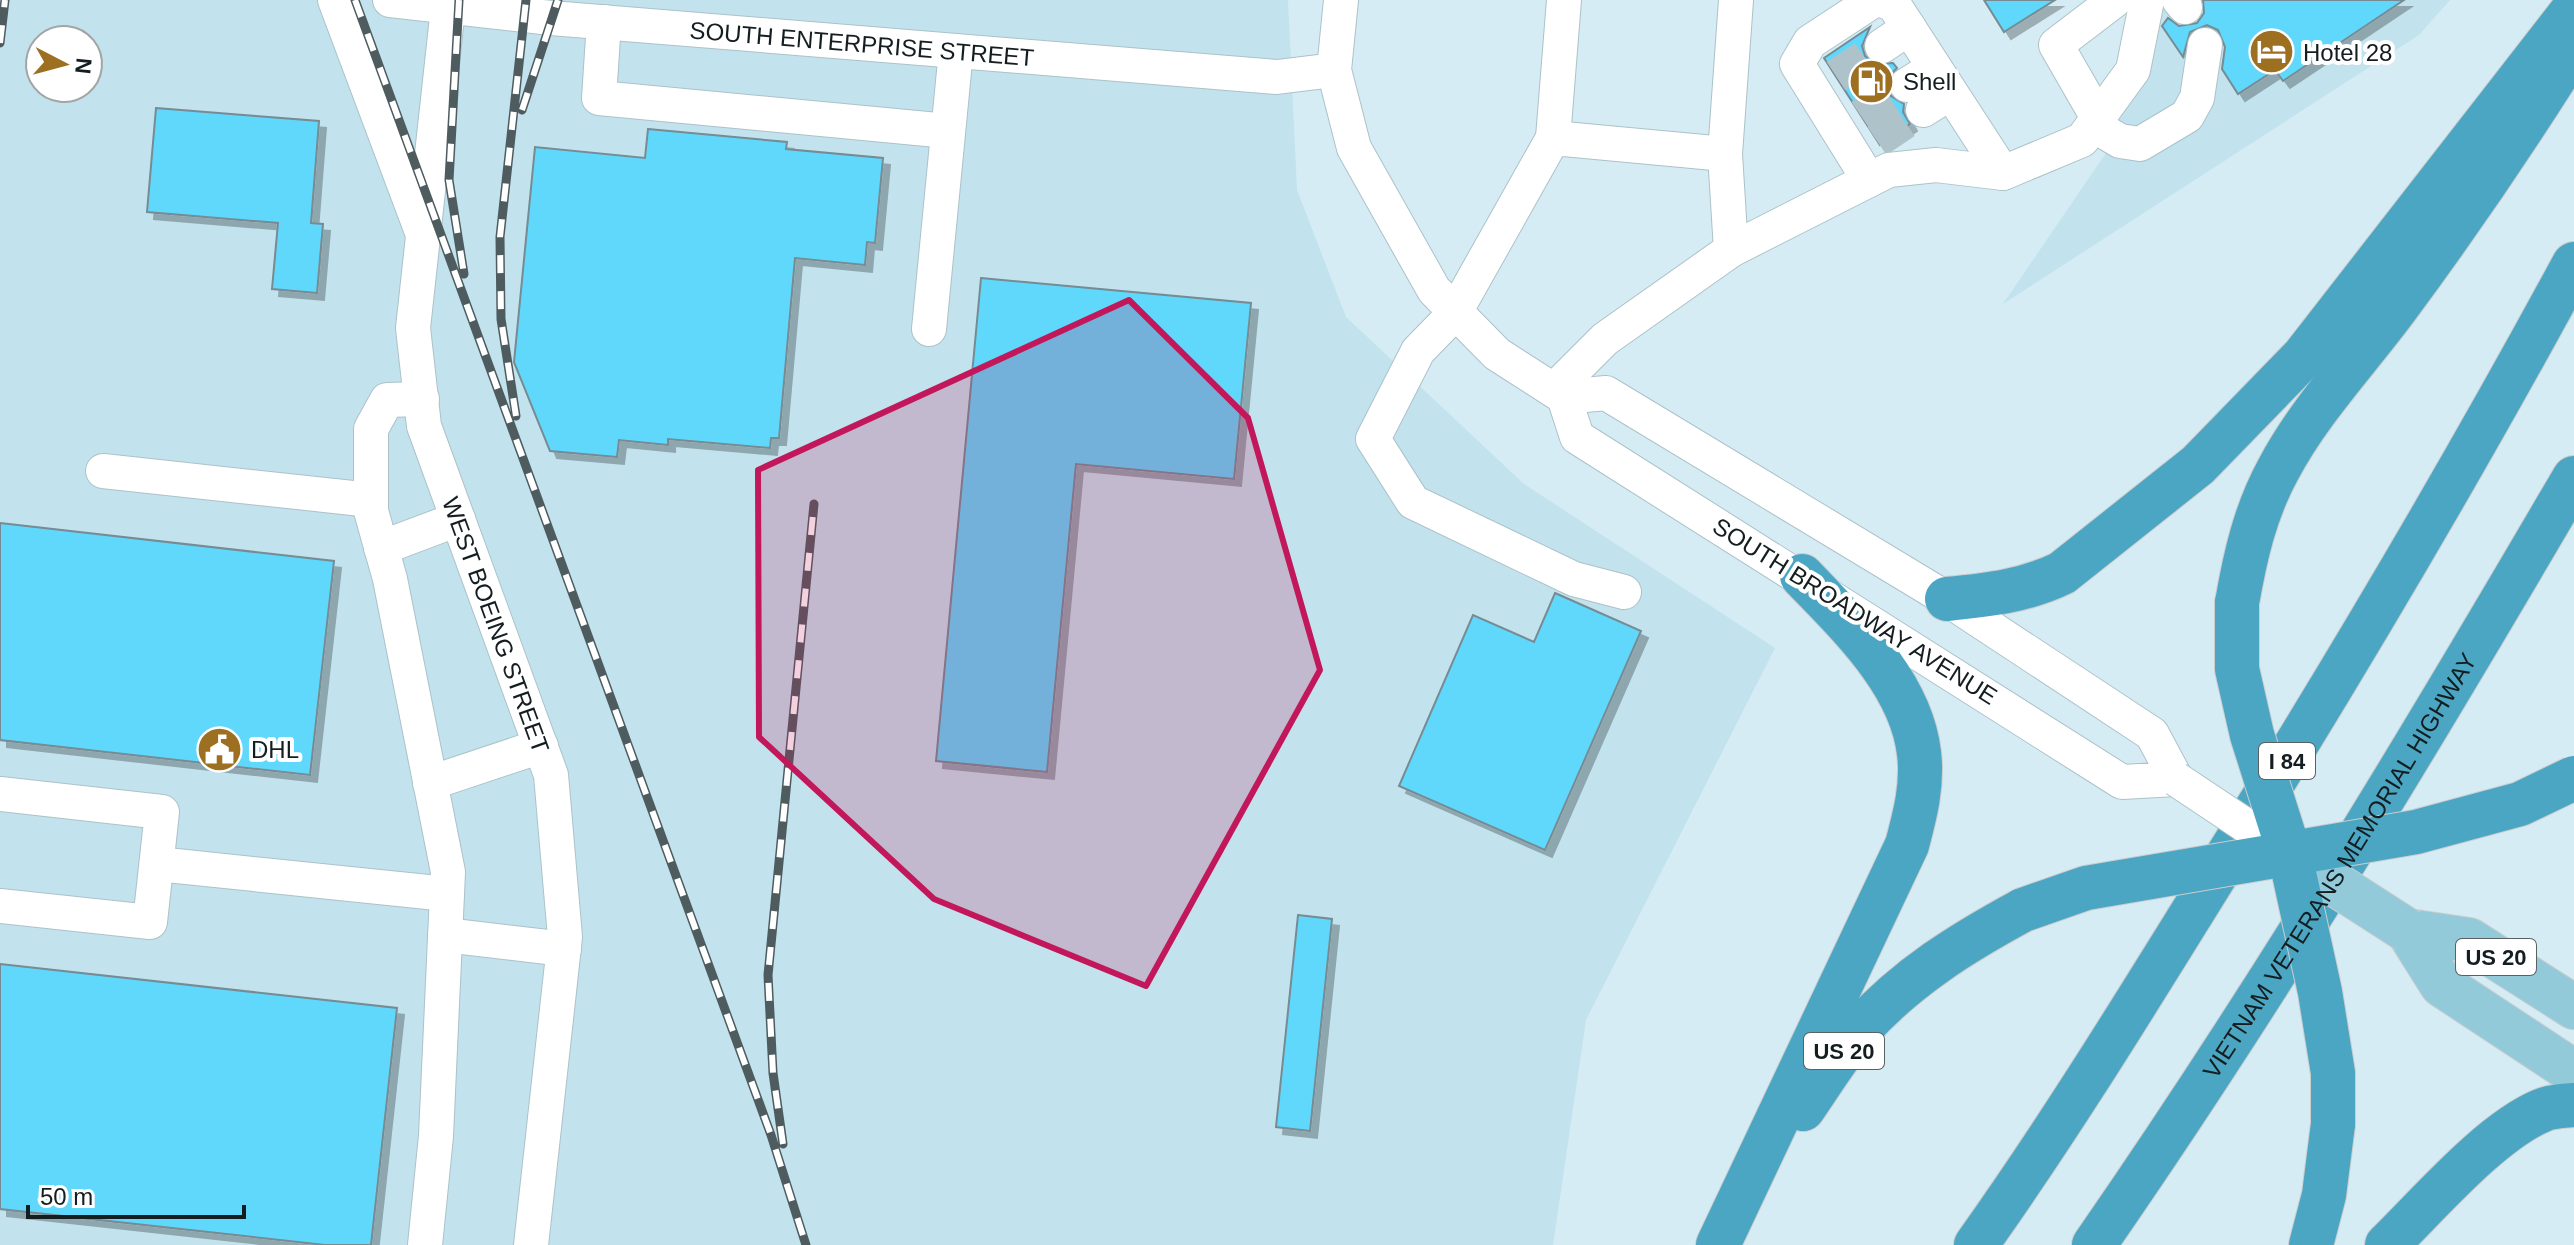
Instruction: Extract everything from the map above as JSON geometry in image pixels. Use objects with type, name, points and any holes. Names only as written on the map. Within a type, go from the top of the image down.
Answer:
[{"type":"highway","points":[[1947,599],[2007,593],[2038,585],[2062,573],[2198,465],[2304,356],[2574,9]]},
{"type":"highway","points":[[2311,1245],[2324,1195],[2333,1124],[2333,1073],[2290,855],[2252,735],[2237,669],[2237,603],[2257,516],[2278,470],[2310,419],[2397,306],[2527,122],[2574,46]]},
{"type":"highway","name":"I 84","points":[[1976,1245],[2130,1013],[2305,732],[2511,380],[2574,264]]},
{"type":"highway","name":"VIETNAM VETERANS MEMORIAL HIGHWAY","points":[[2094,1245],[2213,1068],[2391,787],[2574,478]]},
{"type":"highway","points":[[1718,1245],[1907,845],[1919,797],[1919,752],[1902,700],[1861,637],[1802,576]]},
{"type":"highway","points":[[2290,855],[2429,828],[2520,804],[2574,778]]},
{"type":"highway","name":"US 20","points":[[1718,1245],[1797,1117],[1858,1031],[1902,987],[1954,947],[2023,910],[2086,888],[2290,855]]},
{"type":"highway","points":[[2387,1245],[2476,1159],[2519,1123],[2545,1108],[2574,1105]]},
{"type":"main road","points":[[2290,855],[2408,931],[2442,985],[2574,1072]]},
{"type":"main road","name":"US 20","points":[[2408,931],[2469,940],[2574,1007]]},
{"type":"street","points":[[335,0],[424,239]]},
{"type":"street","points":[[1341,0],[1334,70],[1354,148],[1434,290],[1454,314],[1497,354],[1559,394],[1606,393],[1947,599],[2152,734],[2176,779],[2290,855]]},
{"type":"street","points":[[1564,0],[1553,138],[1454,314],[1418,351],[1373,439],[1413,502],[1574,579],[1624,592]]},
{"type":"street","points":[[1731,250],[1725,154],[1736,0]]},
{"type":"street","points":[[1874,0],[1810,42],[1797,64],[1824,83],[1860,144],[1889,170],[1936,165],[2003,173],[2082,140],[2133,70],[2147,0]]},
{"type":"street","points":[[1882,0],[1894,5],[1895,37],[1929,89],[2003,173]]},
{"type":"street","points":[[2115,0],[2056,45],[2095,121],[2120,141],[2140,144],[2187,116],[2197,98],[2205,45]]},
{"type":"street","name":"SOUTH ENTERPRISE STREET","points":[[405,1],[448,8],[604,22],[1277,77],[1334,70]]},
{"type":"street","name":"WEST BOEING STREET","points":[[448,8],[413,328],[424,426],[551,775],[564,949],[531,1245]]},
{"type":"street","points":[[604,22],[599,98],[948,131]]},
{"type":"street","points":[[929,329],[956,51]]},
{"type":"street","points":[[1553,138],[1725,154]]},
{"type":"street","points":[[1559,394],[1605,339],[1731,250],[1860,144]]},
{"type":"street","name":"SOUTH BROADWAY AVENUE","points":[[1559,394],[1577,437],[1802,576],[2122,782],[2176,779]]},
{"type":"street","points":[[422,399],[387,400],[371,429],[371,500],[448,872],[436,1136],[425,1245]]},
{"type":"street","points":[[103,471],[371,500]]},
{"type":"street","points":[[381,548],[458,519]]},
{"type":"street","points":[[430,783],[541,746]]},
{"type":"street","points":[[0,794],[162,812],[150,922],[0,906]]},
{"type":"street","points":[[157,864],[447,894]]},
{"type":"street","points":[[445,935],[564,949]]},
{"type":"highlighted area","points":[[1129,300],[1248,418],[1320,670],[1146,986],[934,899],[759,737],[758,470]]},
{"type":"shaded area","points":[[0,0],[1288,0],[1297,190],[1346,317],[1524,484],[1775,648],[1586,1020],[1553,1245],[0,1245]]},
{"type":"shaded area","points":[[2133,0],[2450,0],[2419,35],[2003,304],[2108,150]]},
{"type":"building","points":[[1984,0],[2055,0],[2004,32]]},
{"type":"building","name":"Hotel 28","points":[[2203,0],[2404,0],[2283,81],[2275,70],[2238,94],[2222,69],[2225,47],[2218,30],[2207,25],[2190,32],[2183,57],[2162,26],[2168,18],[2179,26],[2197,23],[2204,13]]},
{"type":"building","name":"Shell","points":[[1870,27],[1862,46],[1865,56],[1874,64],[1893,63],[1897,68],[1889,76],[1887,87],[1891,96],[1904,104],[1903,112],[1910,124],[1880,145],[1824,58]]},
{"type":"building","points":[[156,108],[319,121],[311,223],[323,224],[317,293],[272,289],[278,223],[147,212]]},
{"type":"building","points":[[648,129],[787,142],[786,149],[883,158],[875,243],[867,242],[865,265],[795,258],[779,438],[771,438],[770,448],[668,439],[668,445],[619,440],[617,457],[550,451],[514,362],[535,147],[645,158]]},
{"type":"building","points":[[981,278],[1251,303],[1234,479],[1076,464],[1047,772],[936,761]]},
{"type":"building","points":[[0,523],[334,561],[310,775],[0,740]]},
{"type":"building","points":[[1555,593],[1641,631],[1545,850],[1399,786],[1473,615],[1534,642]]},
{"type":"building","points":[[1298,915],[1332,919],[1310,1131],[1276,1127]]},
{"type":"building","points":[[0,964],[397,1008],[371,1245],[325,1245],[0,1209]]},
{"type":"tunnel","points":[[1836,76],[1882,46]]},
{"type":"tunnel","points":[[1861,116],[1907,85]]},
{"type":"tunnel","points":[[1877,141],[1923,110]]},
{"type":"railway","points":[[0,43],[5,0]]},
{"type":"railway","points":[[355,0],[771,1135],[806,1245]]},
{"type":"railway","points":[[459,0],[449,180],[464,274]]},
{"type":"railway","points":[[516,416],[501,319],[500,237],[526,0]]},
{"type":"railway","points":[[522,110],[558,0]]},
{"type":"railway","points":[[783,1144],[773,1073],[768,975],[814,504]]},
{"type":"place","name":"Hotel 28","points":[[2272,52]]},
{"type":"place","name":"Shell","points":[[1872,81]]},
{"type":"place","name":"DHL","points":[[220,749]]}]
